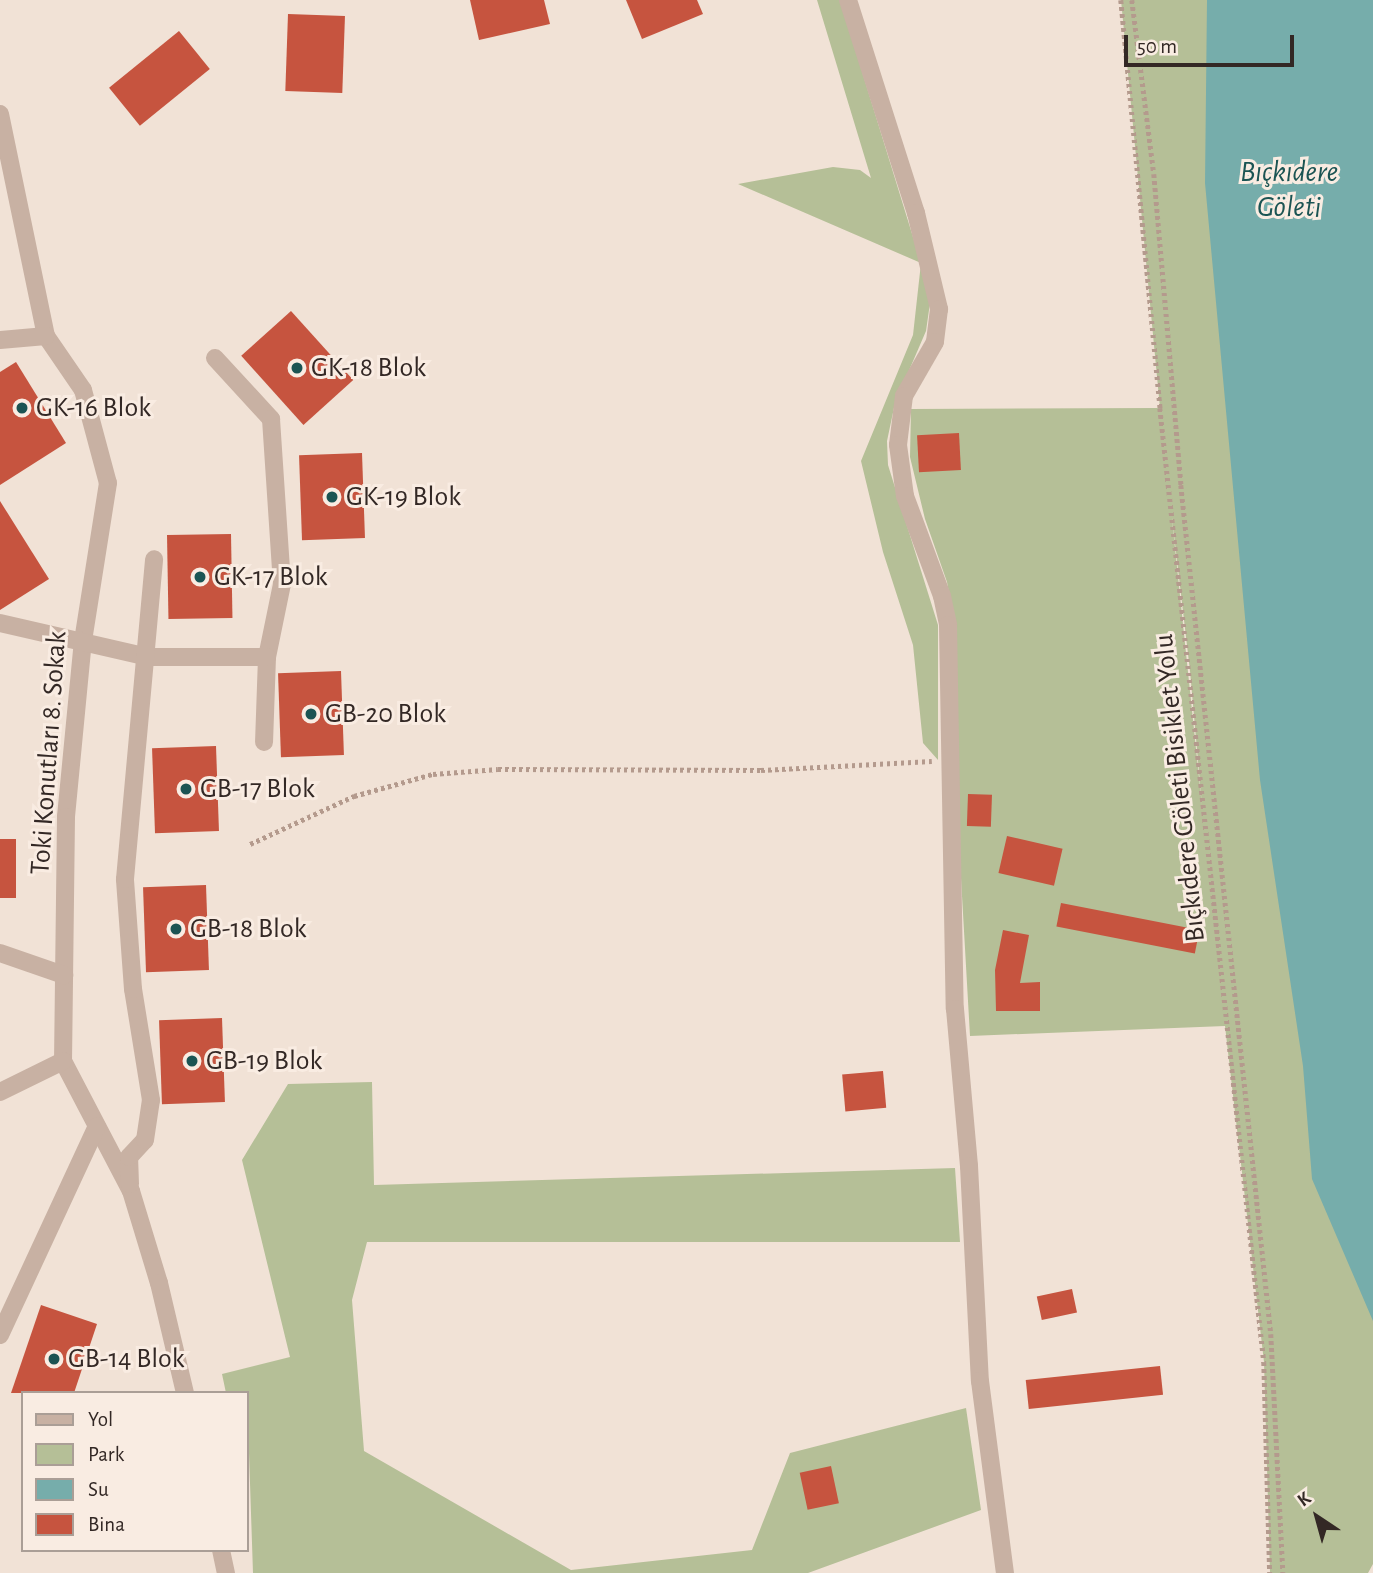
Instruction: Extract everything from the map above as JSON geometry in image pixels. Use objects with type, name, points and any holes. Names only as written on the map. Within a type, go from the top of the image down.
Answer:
[{"type":"street","points":[[848,0],[916,213],[939,309],[934,342],[904,396],[898,445],[905,496],[942,596],[948,625],[955,1009],[970,1166],[977,1341],[1005,1573]]},
{"type":"street","name":"Toki Konutları 8. Sokak","points":[[0,114],[46,336],[83,390],[108,483],[83,640],[65,817],[64,1061],[131,1191],[159,1283],[185,1391]]},
{"type":"street","points":[[0,340],[46,336]]},
{"type":"street","points":[[215,358],[271,419],[282,584],[267,657],[264,742]]},
{"type":"street","points":[[131,1191],[129,1157],[145,1140],[151,1100],[132,989],[125,879],[149,657],[154,559]]},
{"type":"street","points":[[0,623],[149,657],[267,657]]},
{"type":"street","points":[[0,953],[64,975]]},
{"type":"street","points":[[0,1091],[64,1061]]},
{"type":"street","points":[[0,1335],[97,1126]]},
{"type":"street","points":[[221,1552],[226,1573]]},
{"type":"path","name":"Bıçkıdere Göleti Bisiklet Yolu","points":[[1121,0],[1216,942],[1264,1362],[1270,1573]]},
{"type":"path","points":[[1132,0],[1154,174],[1181,485],[1271,1334],[1283,1573]]},
{"type":"path","points":[[250,844],[354,796],[433,774],[498,769],[761,770],[949,760]]},
{"type":"green space","points":[[817,0],[840,0],[921,263],[738,184],[833,167],[860,170],[871,178]]},
{"type":"green space","points":[[1121,0],[1373,0],[1373,1564],[1368,1573],[1270,1573],[1264,1362],[1225,1026],[970,1036],[956,791],[957,638],[947,582],[925,519],[910,457],[911,409],[1160,408]],"holes":[[[1172,518],[1190,671],[1202,806]]]},
{"type":"green space","points":[[921,263],[930,303],[926,331],[895,403],[887,441],[888,465],[938,625],[938,760],[923,743],[913,645],[883,552],[861,461],[913,335]]},
{"type":"green space","points":[[372,1082],[374,1185],[955,1168],[960,1242],[367,1242],[352,1300],[364,1451],[571,1570],[752,1550],[790,1453],[966,1408],[981,1510],[808,1573],[253,1573],[248,1391],[226,1391],[222,1374],[290,1357],[242,1160],[288,1084]]},
{"type":"water","name":"Bıçkıdere Göleti","points":[[1207,0],[1373,0],[1373,1321],[1312,1179],[1303,1066],[1260,780],[1205,183]]},
{"type":"building","points":[[470,0],[544,0],[550,24],[479,40]]},
{"type":"building","points":[[626,0],[697,0],[703,14],[642,39]]},
{"type":"building","points":[[288,14],[345,16],[342,93],[285,91]]},
{"type":"building","points":[[179,31],[210,69],[140,126],[109,88]]},
{"type":"building","name":"GK-18 Blok","points":[[291,311],[353,380],[303,425],[241,356]]},
{"type":"building","name":"GK-16 Blok","points":[[16,362],[66,443],[0,485],[0,372]]},
{"type":"building","points":[[959,433],[961,470],[919,472],[917,435]]},
{"type":"building","name":"GK-19 Blok","points":[[362,453],[365,538],[302,540],[299,455]]},
{"type":"building","points":[[0,501],[49,579],[0,610]]},
{"type":"building","name":"GK-17 Blok","points":[[231,534],[232,618],[168,619],[167,535]]},
{"type":"building","name":"GB-20 Blok","points":[[341,671],[344,755],[281,757],[278,673]]},
{"type":"building","name":"GB-17 Blok","points":[[216,746],[219,831],[155,833],[152,748]]},
{"type":"building","points":[[968,794],[992,795],[991,827],[967,826]]},
{"type":"building","points":[[1007,836],[1063,849],[1054,886],[998,873]]},
{"type":"building","points":[[0,839],[16,839],[16,898],[0,898]]},
{"type":"building","name":"GB-18 Blok","points":[[206,885],[209,970],[146,972],[143,887]]},
{"type":"building","points":[[1061,903],[1199,930],[1195,953],[1056,927]]},
{"type":"building","points":[[1003,930],[1029,935],[1020,983],[1040,982],[1040,1011],[996,1011],[995,970]]},
{"type":"building","name":"GB-19 Blok","points":[[222,1018],[225,1102],[162,1104],[159,1020]]},
{"type":"building","points":[[883,1071],[886,1108],[845,1111],[842,1075]]},
{"type":"building","points":[[1072,1289],[1077,1312],[1042,1320],[1037,1296]]},
{"type":"building","name":"GB-14 Blok","points":[[41,1305],[97,1324],[75,1391],[11,1393]]},
{"type":"building","points":[[1160,1366],[1163,1395],[1029,1409],[1026,1380]]},
{"type":"building","points":[[831,1466],[839,1503],[808,1510],[800,1473]]},
{"type":"place","name":"GK-18 Blok","points":[[297,368]]},
{"type":"place","name":"GK-16 Blok","points":[[22,408]]},
{"type":"place","name":"GK-19 Blok","points":[[332,497]]},
{"type":"place","name":"GK-17 Blok","points":[[200,577]]},
{"type":"place","name":"GB-20 Blok","points":[[311,714]]},
{"type":"place","name":"GB-17 Blok","points":[[186,789]]},
{"type":"place","name":"GB-18 Blok","points":[[176,929]]},
{"type":"place","name":"GB-19 Blok","points":[[192,1061]]},
{"type":"place","name":"GB-14 Blok","points":[[54,1359]]}]
